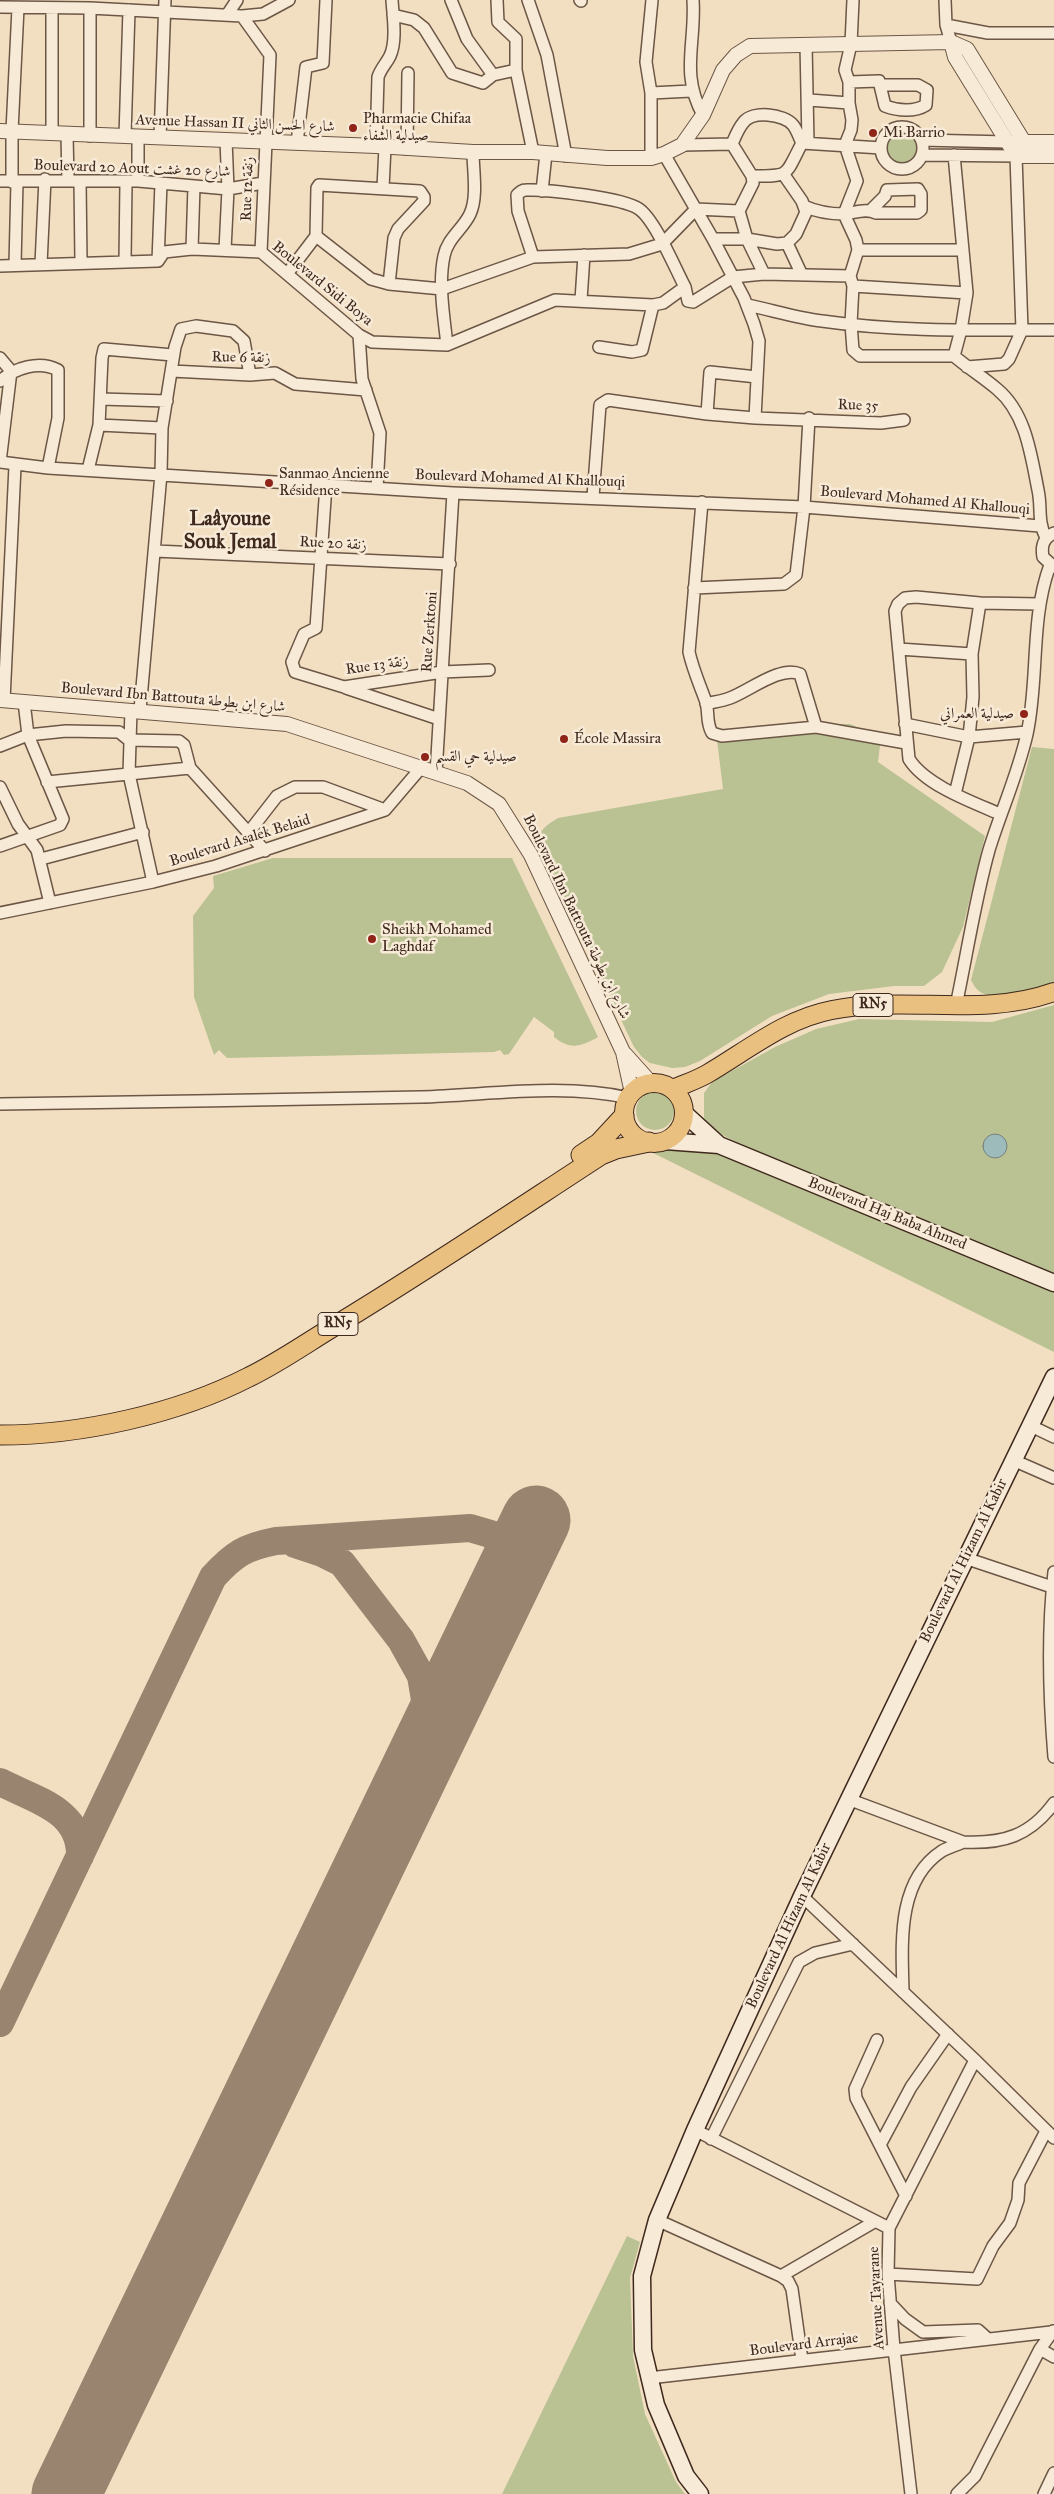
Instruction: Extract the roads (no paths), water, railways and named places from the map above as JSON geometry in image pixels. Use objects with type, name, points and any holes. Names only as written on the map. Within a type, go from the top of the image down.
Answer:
[{"type":"highway","name":"RN5","points":[[0,1423],[64,1419],[108,1411],[173,1395],[236,1371],[416,1260],[599,1143],[627,1104]]},
{"type":"highway","name":"RN5","points":[[0,1435],[23,1435],[96,1426],[152,1413],[249,1378],[373,1303],[601,1155],[616,1148],[657,1142]]},
{"type":"main road","name":"RN5","points":[[672,1089],[706,1074],[772,1033],[830,1010],[884,1004],[989,1006],[1018,1002],[1054,992]]},
{"type":"main road","name":"RN5","points":[[657,1142],[679,1130],[684,1110],[706,1074]]},
{"type":"main road","name":"RN5","points":[[627,1104],[638,1088],[651,1083]]},
{"type":"main road","points":[[651,1083],[662,1084],[672,1089],[682,1100],[684,1110],[719,1145]]},
{"type":"main road","points":[[627,1104],[632,1133],[657,1142],[719,1145]]},
{"type":"main road","name":"Boulevard Haj Baba Ahmed","points":[[719,1145],[1054,1283]]},
{"type":"main road","name":"Boulevard Al Hizam Al Kabir","points":[[700,2494],[686,2476],[656,2405],[643,2350],[642,2276],[657,2220],[695,2130],[802,1896],[1030,1426],[1049,1400],[1054,1377]]},
{"type":"street","points":[[227,15],[237,0]]},
{"type":"street","points":[[0,7],[129,10],[165,6],[242,16],[263,14],[289,0]]},
{"type":"street","points":[[297,143],[306,67],[323,63],[326,0]]},
{"type":"street","points":[[383,188],[378,77],[392,50],[392,0]]},
{"type":"street","points":[[451,0],[467,39],[492,75]]},
{"type":"street","points":[[497,0],[498,22],[516,39],[516,70],[539,154],[542,191]]},
{"type":"street","points":[[528,0],[550,64],[566,156]]},
{"type":"street","points":[[652,0],[646,62],[658,156],[696,209],[747,305],[759,341],[755,418]]},
{"type":"street","points":[[693,0],[690,57],[691,91],[703,115]]},
{"type":"street","points":[[853,0],[851,44],[845,70],[849,82],[849,103],[852,120],[851,130],[844,146],[857,181],[844,214],[856,240],[858,250],[852,281],[851,324],[853,350],[860,356],[954,356],[998,390],[1016,412],[1030,448],[1039,495],[1040,526],[1050,536],[1041,547],[1043,558],[1052,566],[1044,581],[1040,604],[1027,732],[1018,769],[1000,814],[986,862],[956,1006]]},
{"type":"street","points":[[945,0],[946,25],[955,57],[1007,142],[1022,156]]},
{"type":"street","points":[[160,138],[165,6]]},
{"type":"street","points":[[15,266],[15,182],[6,131],[18,8]]},
{"type":"street","points":[[52,8],[52,134]]},
{"type":"street","points":[[90,8],[90,136]]},
{"type":"street","points":[[125,261],[132,182],[129,10]]},
{"type":"street","points":[[393,15],[414,20],[424,28],[452,73],[483,82],[492,75],[516,70]]},
{"type":"street","name":"Rue 12 زنقة","points":[[242,16],[270,54],[260,252]]},
{"type":"street","points":[[946,25],[988,33],[1054,33]]},
{"type":"street","points":[[952,42],[967,49],[1024,142],[1022,156],[1022,330],[1009,359],[1004,364],[967,367]]},
{"type":"street","name":"Avenue Hassan II شارع الحسن الثاني","points":[[6,131],[607,158],[658,156],[682,145],[703,115],[723,70],[736,55],[750,46],[952,42]]},
{"type":"street","points":[[784,175],[805,143],[809,100],[806,44]]},
{"type":"street","points":[[407,149],[408,73]]},
{"type":"street","points":[[849,82],[879,81],[880,85]]},
{"type":"street","points":[[651,93],[691,91]]},
{"type":"street","points":[[809,100],[849,103]]},
{"type":"street","points":[[732,144],[743,122],[756,116],[769,116],[789,121],[805,143]]},
{"type":"street","points":[[901,126],[913,130],[922,140],[922,155],[914,165],[902,169],[895,168],[885,160],[881,148],[882,141],[889,131],[901,126]]},
{"type":"street","points":[[67,135],[68,180]]},
{"type":"street","points":[[225,250],[228,189],[226,140]]},
{"type":"street","points":[[922,140],[1054,142]]},
{"type":"street","points":[[805,143],[881,148]]},
{"type":"street","points":[[682,145],[732,144]]},
{"type":"street","points":[[732,144],[752,176],[753,183],[739,212],[747,239],[764,274]]},
{"type":"street","points":[[446,345],[442,289],[444,256],[454,236],[471,213],[473,152]]},
{"type":"street","points":[[922,155],[1054,156]]},
{"type":"street","points":[[954,155],[967,293],[962,330],[954,356]]},
{"type":"street","points":[[752,176],[784,175]]},
{"type":"street","points":[[713,239],[747,239],[778,244],[787,243],[796,234],[806,212],[784,175]]},
{"type":"street","points":[[41,264],[44,179]]},
{"type":"street","name":"Boulevard 20 Aout شارع 20 غشت","points":[[0,181],[15,182],[44,179],[161,183],[228,189],[263,183]]},
{"type":"street","points":[[80,181],[81,262]]},
{"type":"street","points":[[158,261],[161,183]]},
{"type":"street","points":[[287,274],[316,236],[316,188],[322,185],[420,191],[424,201],[398,229],[394,238],[389,284]]},
{"type":"street","points":[[192,249],[194,186]]},
{"type":"street","points":[[533,256],[518,212],[517,195],[526,190],[611,200],[638,208],[649,218],[685,287],[688,301],[693,302],[733,277],[764,274],[802,276],[967,293]]},
{"type":"street","points":[[804,206],[818,212],[844,214],[871,210]]},
{"type":"street","points":[[316,236],[359,272],[371,279],[389,284],[442,289],[533,256],[629,254],[662,244],[696,209],[739,212]]},
{"type":"street","points":[[787,243],[802,276]]},
{"type":"street","name":"Boulevard Sidi Boya","points":[[0,266],[158,261],[164,252],[192,249],[260,252],[359,335],[372,342],[446,345],[554,300],[653,305],[664,303],[685,287]]},
{"type":"street","points":[[858,250],[962,250]]},
{"type":"street","points":[[581,300],[584,255]]},
{"type":"street","points":[[599,347],[632,352],[642,350],[653,305]]},
{"type":"street","points":[[747,305],[805,318],[851,324],[998,332],[1054,330]]},
{"type":"street","points":[[154,882],[129,774],[129,740],[136,710],[155,551],[161,474],[162,428],[174,355],[181,329],[184,327],[233,331],[244,341],[250,375]]},
{"type":"street","points":[[359,335],[360,365],[380,433],[377,488]]},
{"type":"street","points":[[88,470],[100,425],[102,358],[104,349],[174,355]]},
{"type":"street","points":[[0,358],[11,371],[0,462]]},
{"type":"street","points":[[0,381],[11,371],[22,367],[58,370],[58,418],[48,468]]},
{"type":"street","name":"Rue 6 زنقة","points":[[172,371],[250,375],[275,373],[295,384],[366,390]]},
{"type":"street","points":[[707,414],[710,372],[757,376]]},
{"type":"street","points":[[101,399],[167,401]]},
{"type":"street","name":"Rue 35","points":[[593,497],[600,405],[608,400],[707,414],[755,418],[810,418],[881,423],[904,420]]},
{"type":"street","points":[[694,588],[772,586],[784,584],[796,575],[804,507],[810,418]]},
{"type":"street","points":[[100,425],[162,428]]},
{"type":"street","name":"Boulevard Mohamed Al Khallouqi","points":[[0,462],[16,466],[453,493],[593,497],[804,507],[1040,526]]},
{"type":"street","points":[[2,700],[16,466]]},
{"type":"street","points":[[322,559],[326,485]]},
{"type":"street","name":"Rue Zerktoni","points":[[436,773],[453,493]]},
{"type":"street","points":[[702,502],[689,652],[706,704],[708,726],[712,733],[722,736],[816,727],[906,743]]},
{"type":"street","name":"Rue 20 زنقة","points":[[155,551],[450,564]]},
{"type":"street","name":"Rue 13 زنقة","points":[[322,559],[316,628],[304,634],[292,662],[295,672],[300,676],[344,687],[442,672],[489,670]]},
{"type":"street","points":[[1000,814],[955,794],[914,768],[909,759],[906,743],[896,611],[898,604],[905,598],[916,597],[980,603],[1040,604]]},
{"type":"street","points":[[955,794],[969,737],[973,697],[972,654],[980,603]]},
{"type":"street","points":[[899,649],[972,654]]},
{"type":"street","points":[[706,704],[730,698],[779,674],[793,671],[800,674],[816,727]]},
{"type":"street","points":[[344,687],[439,720]]},
{"type":"street","name":"Boulevard Ibn Battouta شارع ابن بطوطة","points":[[2,700],[287,724],[467,783],[483,792],[499,804],[531,855],[623,1052]]},
{"type":"street","points":[[0,846],[60,825],[63,822],[28,735],[24,702]]},
{"type":"street","points":[[905,724],[969,737],[1027,732]]},
{"type":"street","points":[[0,746],[28,735],[66,731],[119,732],[129,740],[179,741],[184,745],[190,768],[265,851]]},
{"type":"street","points":[[47,782],[190,768]]},
{"type":"street","points":[[249,832],[277,796],[295,787],[323,787],[385,810],[420,769]]},
{"type":"street","points":[[0,787],[18,824],[41,859],[50,903]]},
{"type":"street","name":"Boulevard Asalek Belaid","points":[[0,913],[154,882],[265,851],[385,810]]},
{"type":"street","points":[[41,859],[143,832]]},
{"type":"street","points":[[623,1052],[651,1083]]},
{"type":"street","points":[[623,1052],[627,1104]]},
{"type":"street","points":[[0,1104],[602,1092],[627,1104]]},
{"type":"street","points":[[1030,1426],[1054,1437]]},
{"type":"street","points":[[1014,1460],[1054,1478]]},
{"type":"street","points":[[965,1558],[1052,1587]]},
{"type":"street","points":[[1054,1572],[1052,1587],[1054,1757]]},
{"type":"street","points":[[848,1799],[964,1842],[982,1843],[1002,1840],[1028,1830],[1042,1820],[1054,1803]]},
{"type":"street","points":[[903,1992],[902,1946],[905,1911],[915,1884],[927,1865],[942,1851],[964,1842]]},
{"type":"street","points":[[802,1896],[975,2060],[1051,2137],[1019,2183],[1018,2200],[1010,2223],[993,2246],[977,2279],[888,2274]]},
{"type":"street","points":[[711,2139],[799,1962],[815,1952],[853,1944]]},
{"type":"street","points":[[880,2145],[911,2087],[948,2034]]},
{"type":"street","points":[[877,2040],[855,2089],[856,2098],[906,2196]]},
{"type":"street","name":"Avenue Tayarane","points":[[911,2494],[890,2302],[888,2274],[889,2228],[975,2060]]},
{"type":"street","points":[[695,2130],[889,2228]]},
{"type":"street","points":[[657,2220],[788,2281],[792,2289],[802,2360]]},
{"type":"street","points":[[780,2276],[874,2222]]},
{"type":"street","points":[[890,2302],[904,2319],[923,2332],[978,2330],[988,2339]]},
{"type":"street","points":[[957,2494],[975,2476],[1040,2349],[1053,2331]]},
{"type":"street","name":"Boulevard Arrajae","points":[[649,2378],[1053,2331]]},
{"type":"street","points":[[1040,2349],[1054,2357]]},
{"type":"street","points":[[1044,2494],[1054,2473]]},
{"type":"water","points":[[995,1134],[1000,1135],[1006,1141],[1006,1151],[1000,1157],[995,1158],[990,1157],[984,1151],[983,1146],[984,1141],[990,1135]]},
{"type":"place","name":"Pharmacie Chifaa صيدلية الشفاء","points":[[353,128]]},
{"type":"place","name":"Mi Barrio","points":[[873,133]]},
{"type":"place","name":"Sanmao Ancienne Résidence","points":[[269,483]]},
{"type":"place","name":"صيدلية العمراني","points":[[1024,714]]},
{"type":"place","name":"École Massira","points":[[564,739]]},
{"type":"place","name":"صيدلية حي القسم","points":[[425,757]]},
{"type":"place","name":"Sheikh Mohamed Laghdaf","points":[[372,939]]},
{"type":"district","name":"Laâyoune Souk Jemal","points":[[230,532]]}]
